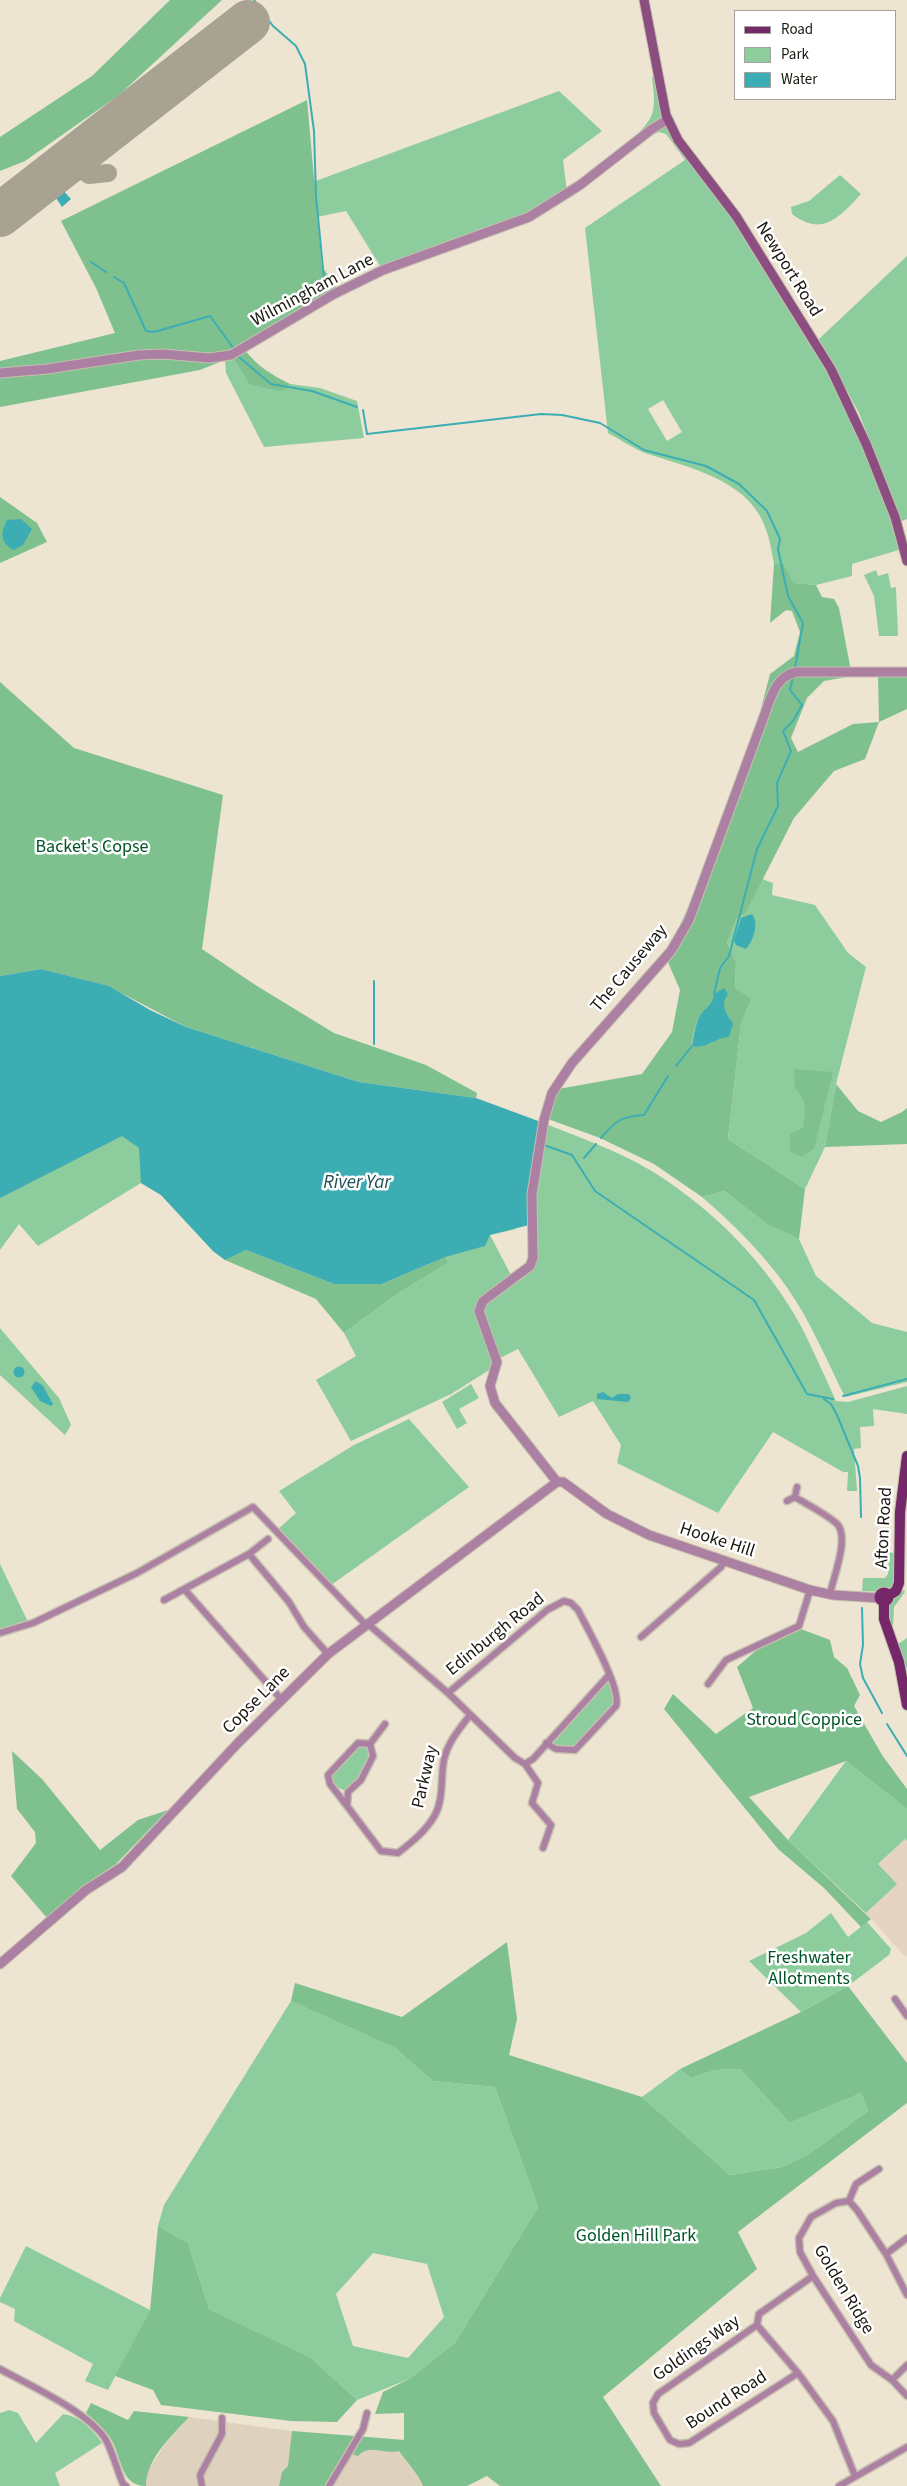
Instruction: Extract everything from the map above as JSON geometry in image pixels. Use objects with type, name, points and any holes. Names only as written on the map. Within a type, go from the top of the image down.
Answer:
[{"type":"main road","name":"Newport Road","points":[[644,0],[667,120],[678,140],[736,216],[831,369],[867,446],[895,517],[907,561]]},
{"type":"main road","name":"Afton Road","points":[[884,1598],[902,1587],[900,1512],[907,1456]]},
{"type":"main road","points":[[884,1598],[884,1619],[899,1662],[907,1705]]},
{"type":"street","name":"Wilmingham Lane","points":[[0,374],[139,355],[163,354],[209,358],[231,355],[334,294],[377,273],[529,217],[580,185],[652,129],[667,120]]},
{"type":"street","name":"The Causeway","points":[[557,1482],[499,1410],[490,1386],[498,1362],[481,1317],[480,1308],[483,1301],[530,1266],[533,1258],[531,1204],[543,1125],[552,1093],[562,1076],[671,951],[681,936],[689,920],[766,712],[781,679],[796,672],[907,672]]},
{"type":"street","name":"Hooke Hill","points":[[557,1482],[562,1482],[626,1524],[673,1544],[726,1560],[810,1590],[830,1594],[884,1598]]},
{"type":"street","name":"Copse Lane","points":[[0,1964],[86,1890],[122,1867],[281,1699],[328,1654],[557,1482]]},
{"type":"street","points":[[788,1501],[795,1497],[797,1487]]},
{"type":"street","points":[[795,1497],[838,1525],[841,1533],[840,1558],[830,1594]]},
{"type":"street","points":[[0,1633],[33,1623],[137,1573],[253,1507],[367,1624],[448,1694],[515,1758],[525,1764],[538,1783],[532,1803],[551,1825]]},
{"type":"street","points":[[164,1600],[249,1554],[268,1539]]},
{"type":"street","points":[[249,1554],[289,1602],[304,1627],[328,1654]]},
{"type":"street","points":[[641,1636],[721,1567],[726,1560]]},
{"type":"street","points":[[185,1590],[281,1699]]},
{"type":"street","points":[[708,1684],[726,1660],[751,1646],[799,1626],[810,1590]]},
{"type":"street","name":"Edinburgh Road","points":[[448,1694],[547,1610],[564,1601],[572,1603],[578,1610],[609,1675],[618,1700],[616,1706],[575,1750],[556,1749],[546,1743]]},
{"type":"street","points":[[525,1764],[533,1759],[609,1675]]},
{"type":"street","name":"Parkway","points":[[385,1724],[370,1744],[358,1744],[328,1774],[330,1784],[381,1851],[398,1853],[422,1833],[436,1813],[442,1787],[443,1764],[450,1741],[470,1715]]},
{"type":"street","points":[[347,1806],[348,1792],[361,1780],[373,1756],[370,1744]]},
{"type":"street","points":[[543,1848],[551,1825],[558,1821]]},
{"type":"street","points":[[895,1999],[907,2016]]},
{"type":"street","points":[[879,2169],[856,2184],[849,2202],[857,2210],[886,2254],[907,2295]]},
{"type":"street","name":"Golden Ridge","points":[[849,2202],[836,2202],[812,2217],[801,2231],[799,2238],[800,2252],[813,2276],[871,2365],[892,2380],[907,2396]]},
{"type":"street","points":[[886,2254],[907,2238]]},
{"type":"street","name":"Goldings Way","points":[[670,2440],[654,2413],[653,2403],[658,2394],[757,2325],[759,2314],[813,2276]]},
{"type":"street","points":[[757,2325],[798,2373],[832,2421],[856,2476]]},
{"type":"street","points":[[892,2380],[907,2365]]},
{"type":"street","points":[[0,2369],[73,2411],[97,2429],[106,2441],[123,2484],[126,2486]]},
{"type":"street","name":"Bound Road","points":[[670,2440],[679,2444],[689,2443],[798,2373]]},
{"type":"street","points":[[329,2486],[364,2429],[367,2413]]},
{"type":"street","points":[[202,2486],[200,2475],[222,2434],[222,2418]]},
{"type":"street","points":[[839,2486],[906,2450]]},
{"type":"shaded area","points":[[905,1839],[907,1841],[907,1955],[905,1957],[866,1913],[873,1907],[883,1871],[878,1864]]},
{"type":"shaded area","points":[[189,2417],[291,2431],[404,2440],[432,2486],[146,2486],[146,2474],[165,2444]]},
{"type":"green space","points":[[170,0],[222,0],[119,95],[25,161],[0,171],[0,137],[92,76]]},
{"type":"green space","points":[[656,73],[665,118],[716,192],[814,345],[849,410],[892,518],[902,549],[852,564],[852,576],[816,585],[792,583],[784,564],[774,564],[767,531],[758,513],[736,490],[707,474],[640,451],[608,433],[585,228],[685,160],[666,134],[659,132],[642,140],[637,139],[651,117],[653,110],[652,77]],"holes":[[[663,400],[682,432],[667,441],[648,409]]]},
{"type":"green space","points":[[559,91],[602,131],[563,160],[567,192],[528,215],[382,269],[346,211],[317,217],[313,182]]},
{"type":"green space","points":[[307,100],[322,267],[338,289],[245,350],[265,370],[290,384],[288,388],[280,391],[249,384],[232,357],[200,370],[0,407],[0,361],[115,333],[96,288],[61,221]]},
{"type":"green space","points":[[840,175],[861,194],[837,217],[830,222],[812,224],[792,214],[791,207],[809,201]]},
{"type":"green space","points":[[907,256],[907,519],[900,522],[859,413],[819,339]]},
{"type":"green space","points":[[232,357],[249,384],[288,388],[290,384],[320,388],[357,401],[364,438],[264,447],[226,373],[225,360]]},
{"type":"green space","points":[[0,497],[37,523],[47,542],[0,563]]},
{"type":"green space","points":[[774,564],[784,564],[793,583],[816,585],[822,597],[834,599],[839,608],[852,676],[824,681],[807,698],[791,738],[798,752],[853,724],[879,722],[865,759],[834,771],[794,818],[745,914],[737,918],[727,942],[736,963],[735,988],[752,998],[741,1024],[728,1139],[805,1189],[799,1239],[768,1225],[724,1191],[702,1197],[654,1164],[600,1138],[548,1119],[558,1089],[642,1074],[672,1032],[680,990],[664,953],[675,937],[705,868],[757,724],[770,674],[794,656],[800,632],[792,611],[786,610],[770,623]],"holes":[[[723,1001],[723,1009],[730,1018],[716,1039],[700,1046],[692,1046],[694,1031],[704,1011],[709,1006]]]},
{"type":"green space","points":[[876,570],[878,576],[888,573],[891,588],[896,587],[898,636],[879,636],[874,596],[864,575]]},
{"type":"green space","points":[[907,674],[907,709],[879,722],[878,675]]},
{"type":"green space","name":"Backet's Copse","points":[[0,682],[74,748],[223,795],[202,949],[257,986],[334,1033],[426,1065],[477,1093],[476,1098],[359,1082],[186,1027],[108,986],[41,969],[0,976]]},
{"type":"green space","points":[[762,879],[773,883],[772,895],[815,905],[848,953],[866,967],[836,1084],[825,1147],[805,1189],[728,1139],[741,1024],[752,998],[735,988],[736,963],[727,942],[737,918],[745,914]]},
{"type":"green space","points":[[794,1069],[833,1072],[814,1149],[802,1157],[790,1152],[790,1134],[803,1128],[805,1112],[804,1102],[795,1089]]},
{"type":"green space","points":[[0,1077],[516,1229],[490,1235],[512,1277],[477,1305],[495,1358],[494,1367],[451,1394],[351,1441],[316,1380],[356,1356],[344,1333],[394,1296],[448,1263],[246,1250],[225,1260],[213,1251],[161,1195],[141,1183],[38,1246],[19,1224],[0,1250]]},
{"type":"green space","points":[[836,1084],[858,1111],[881,1122],[907,1108],[907,1144],[825,1147]]},
{"type":"green space","points":[[546,1124],[612,1151],[650,1170],[695,1202],[736,1239],[773,1282],[788,1304],[802,1328],[836,1401],[848,1402],[907,1386],[907,1414],[873,1409],[874,1426],[860,1427],[861,1448],[854,1449],[857,1491],[847,1491],[848,1472],[843,1472],[773,1432],[718,1513],[617,1463],[621,1445],[593,1401],[559,1417],[518,1349],[500,1358],[487,1327],[483,1307],[486,1302],[532,1268],[533,1210]]},
{"type":"green space","points":[[724,1191],[768,1225],[799,1239],[816,1276],[872,1323],[907,1332],[907,1382],[845,1397],[811,1328],[788,1289],[748,1240],[702,1197]]},
{"type":"green space","points":[[246,1250],[334,1284],[382,1284],[445,1257],[448,1263],[394,1296],[344,1333],[316,1299],[225,1260]]},
{"type":"green space","points":[[0,1328],[59,1398],[71,1425],[65,1435],[0,1375]]},
{"type":"green space","points":[[471,1384],[479,1398],[459,1409],[467,1423],[457,1429],[442,1402]]},
{"type":"green space","points":[[409,1419],[469,1487],[331,1585],[278,1529],[296,1513],[279,1491],[354,1445]]},
{"type":"green space","points":[[898,1552],[898,1584],[887,1592],[862,1591],[863,1578],[885,1578],[888,1574],[889,1553]]},
{"type":"green space","points":[[0,1564],[28,1622],[1,1630],[0,1627]]},
{"type":"green space","points":[[904,1590],[905,1592],[894,1607],[893,1626],[891,1627],[888,1615],[889,1605],[898,1593]]},
{"type":"green space","name":"Stroud Coppice","points":[[801,1629],[830,1640],[834,1657],[847,1668],[860,1695],[854,1706],[882,1755],[907,1789],[907,1809],[846,1761],[749,1797],[788,1840],[871,1919],[861,1927],[824,1888],[778,1849],[664,1709],[673,1694],[716,1734],[753,1708],[737,1667],[759,1648]]},
{"type":"green space","points":[[907,1638],[907,1670],[898,1644]]},
{"type":"green space","points":[[607,1682],[611,1684],[615,1703],[573,1749],[554,1746],[552,1740]]},
{"type":"green space","points":[[358,1743],[370,1744],[373,1756],[361,1780],[348,1792],[330,1784],[328,1775]]},
{"type":"green space","points":[[12,1751],[42,1779],[100,1850],[138,1820],[168,1810],[116,1864],[84,1886],[47,1918],[11,1876],[36,1843],[35,1832],[17,1809]]},
{"type":"green space","points":[[846,1761],[907,1809],[907,1841],[905,1839],[878,1864],[897,1884],[866,1913],[788,1840]]},
{"type":"green space","name":"Freshwater Allotments","points":[[831,1913],[848,1937],[867,1922],[891,1949],[889,1955],[848,1986],[801,2012],[749,1961],[806,1933]]},
{"type":"green space","name":"Golden Hill Park","points":[[507,1942],[517,2019],[509,2055],[642,2097],[730,2175],[782,2167],[809,2154],[868,2111],[861,2093],[790,2123],[740,2069],[716,2070],[690,2078],[680,2069],[801,2012],[848,1986],[907,2063],[907,2103],[738,2232],[757,2269],[603,2397],[661,2486],[500,2486],[487,2476],[467,2486],[423,2486],[416,2473],[399,2451],[367,2450],[358,2456],[346,2452],[326,2486],[279,2486],[282,2472],[288,2466],[292,2431],[404,2440],[404,2413],[375,2414],[383,2392],[409,2379],[455,2343],[538,2207],[495,2087],[433,2081],[395,2048],[291,2001],[295,1983],[402,2017]]},
{"type":"green space","points":[[291,2001],[395,2048],[433,2081],[495,2087],[538,2207],[455,2343],[409,2379],[357,2400],[310,2357],[209,2309],[188,2243],[158,2226],[164,2205]],"holes":[[[373,2253],[427,2264],[444,2317],[408,2358],[353,2346],[336,2294]]]},
{"type":"green space","points":[[680,2069],[690,2078],[716,2070],[740,2069],[790,2123],[861,2093],[868,2111],[809,2154],[782,2167],[730,2175],[642,2097]]},
{"type":"green space","points":[[158,2226],[188,2243],[209,2309],[310,2357],[357,2400],[337,2422],[291,2421],[161,2405],[153,2390],[115,2376],[150,2310]]},
{"type":"green space","points":[[26,2246],[150,2310],[108,2390],[85,2381],[93,2364],[14,2321],[15,2309],[0,2302],[0,2298]]},
{"type":"green space","points":[[91,2403],[128,2420],[134,2411],[189,2417],[155,2457],[150,2466],[146,2486],[137,2485],[126,2476],[111,2439],[103,2428],[86,2413]]},
{"type":"green space","points":[[9,2410],[18,2413],[36,2443],[63,2414],[85,2424],[102,2443],[55,2473],[60,2486],[0,2486],[0,2413]]},
{"type":"water","points":[[60,187],[71,199],[62,207],[54,195],[55,190]]},
{"type":"water","points":[[21,519],[32,529],[23,545],[14,550],[6,544],[2,533],[7,520]]},
{"type":"water","points":[[752,914],[755,922],[755,931],[746,949],[736,945],[734,941],[741,918]]},
{"type":"water","name":"River Yar","points":[[41,969],[109,986],[150,1010],[186,1027],[359,1082],[476,1098],[541,1122],[529,1225],[490,1235],[485,1246],[445,1257],[382,1284],[334,1284],[246,1250],[225,1260],[213,1251],[161,1195],[141,1183],[139,1148],[122,1136],[0,1198],[0,976]]},
{"type":"water","points":[[724,988],[728,994],[724,1006],[733,1024],[729,1037],[702,1046],[692,1046],[696,1026],[701,1014],[711,1003],[714,994]]},
{"type":"water","points":[[19,1366],[25,1372],[19,1378],[13,1372]]},
{"type":"water","points":[[36,1381],[43,1386],[53,1404],[51,1406],[40,1401],[31,1387]]},
{"type":"water","points":[[603,1392],[612,1398],[618,1394],[629,1394],[631,1398],[628,1402],[597,1399],[597,1394]]},
{"type":"waterway","points":[[254,0],[273,26],[296,46],[305,64],[314,131],[316,196],[324,279]]},
{"type":"waterway","points":[[91,262],[106,272]]},
{"type":"waterway","points":[[114,277],[124,283],[146,331],[154,332],[210,316],[234,349]]},
{"type":"waterway","points":[[239,357],[271,384],[312,391],[357,407]]},
{"type":"waterway","points":[[363,410],[367,434],[541,414],[562,415],[600,423],[644,450],[706,466],[739,484],[767,511],[780,539],[778,549],[788,596],[803,623],[795,668]]},
{"type":"waterway","points":[[714,994],[720,968],[729,956],[757,849],[778,806],[777,783],[791,751],[783,731],[793,721],[802,705],[790,690],[793,677]]},
{"type":"waterway","points":[[374,981],[374,1044]]},
{"type":"waterway","points":[[676,1066],[692,1046]]},
{"type":"waterway","points":[[601,1138],[620,1120],[644,1115],[668,1076]]},
{"type":"waterway","points":[[584,1158],[596,1144]]},
{"type":"waterway","points":[[544,1145],[572,1155],[595,1191],[754,1300],[807,1394],[833,1399]]},
{"type":"waterway","points":[[843,1396],[907,1379]]},
{"type":"waterway","points":[[824,1399],[831,1404],[837,1415],[858,1466],[861,1517]]},
{"type":"waterway","points":[[862,1608],[863,1645],[860,1664],[863,1678],[882,1713]]},
{"type":"waterway","points":[[887,1724],[907,1756]]},
{"type":"taxiway","points":[[70,161],[89,175],[108,173]]},
{"type":"runway","points":[[0,215],[248,22]]}]
